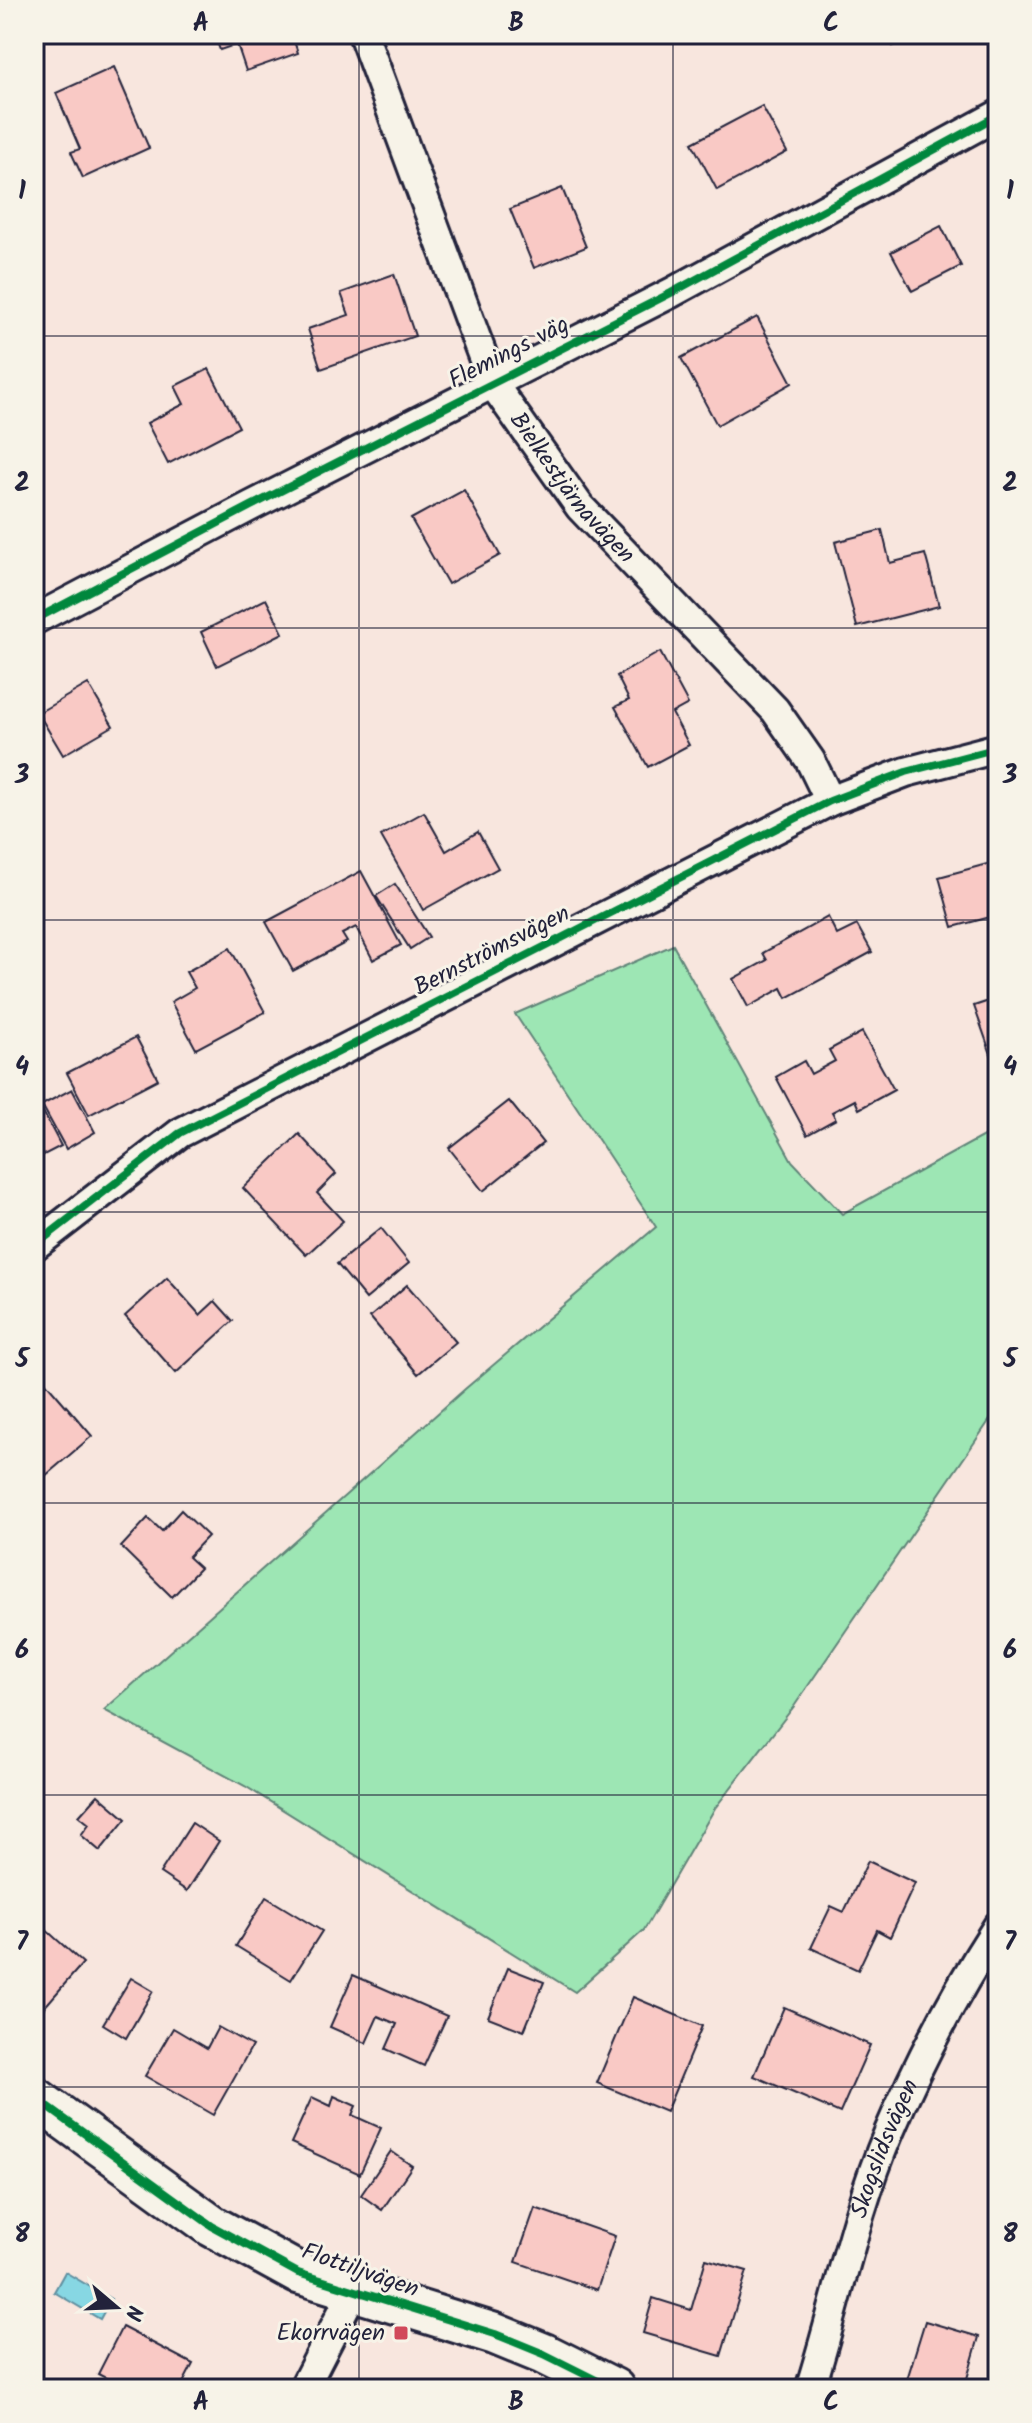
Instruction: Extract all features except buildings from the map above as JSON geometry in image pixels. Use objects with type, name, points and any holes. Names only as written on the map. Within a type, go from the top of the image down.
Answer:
[{"type":"street","name":"Bielkestjärnavägen","points":[[363,34],[493,384],[580,507],[775,710],[810,760],[830,801]]},
{"type":"street","name":"Flemings väg","points":[[34,620],[671,293],[998,115]]},
{"type":"street","name":"Bernströmsvägen","points":[[34,1246],[180,1133],[830,801],[906,772],[998,748]]},
{"type":"street","name":"Skogslidsvägen","points":[[810,2389],[856,2226],[890,2131],[964,1978],[998,1926]]},
{"type":"street","name":"Flottiljvägen","points":[[34,2097],[212,2226],[298,2273],[495,2334],[544,2354],[614,2389]]},
{"type":"street","points":[[303,2389],[353,2292]]},
{"type":"green space","points":[[673,945],[792,1161],[842,1214],[998,1128],[998,1408],[795,1705],[715,1808],[644,1930],[575,1992],[245,1786],[104,1710],[465,1389],[656,1227],[515,1014]]},
{"type":"water","points":[[65,2272],[111,2299],[100,2319],[54,2292]]},
{"type":"cycle path","points":[[34,620],[671,293],[998,115]]},
{"type":"cycle path","points":[[34,1246],[180,1133],[830,801],[906,772],[998,748]]},
{"type":"cycle path","points":[[34,2097],[212,2226],[298,2273],[495,2334],[544,2354],[614,2389]]},
{"type":"place","name":"Ekorrvägen","points":[[401,2333]]}]
